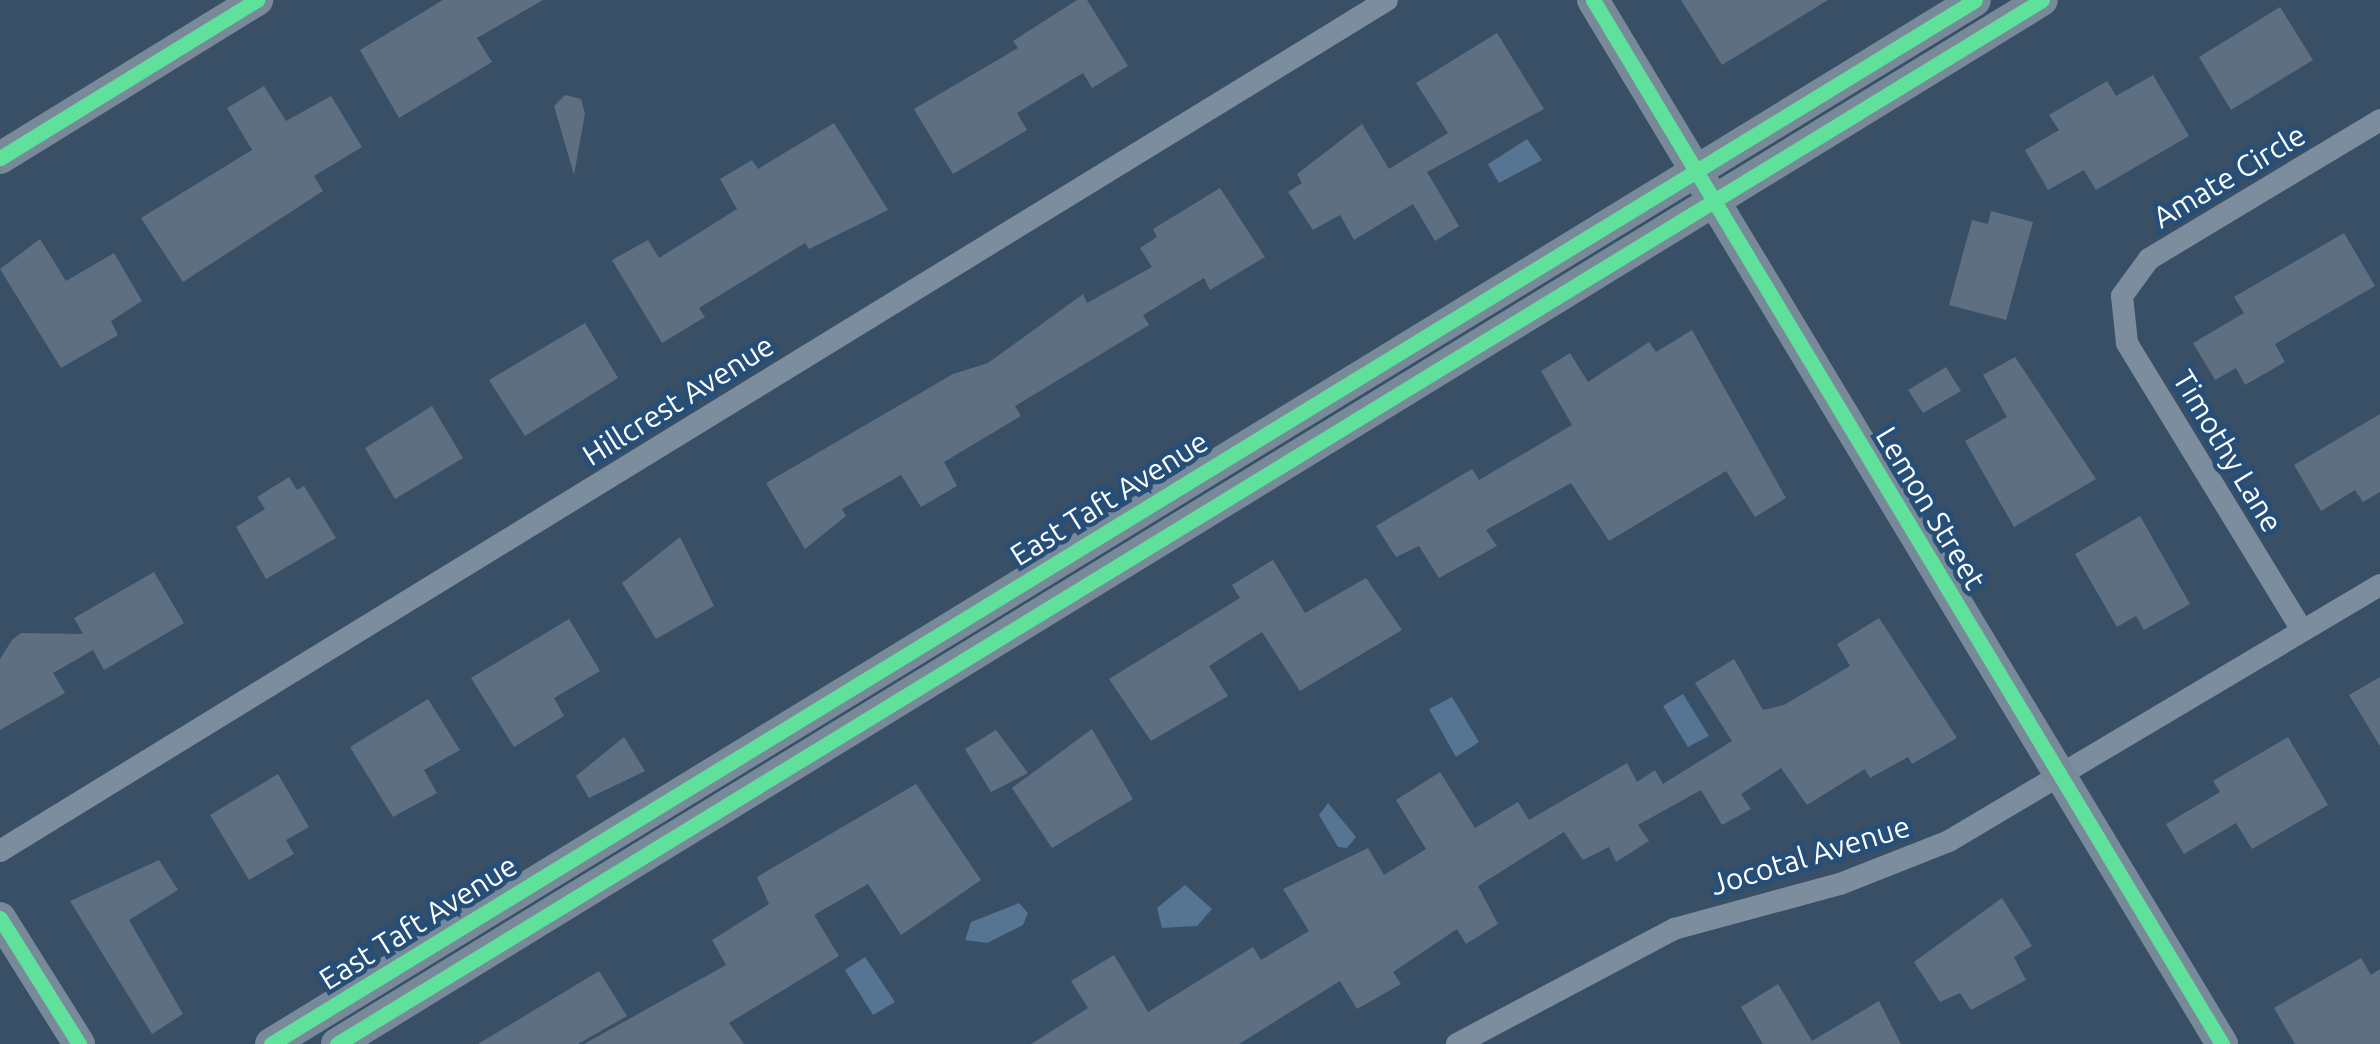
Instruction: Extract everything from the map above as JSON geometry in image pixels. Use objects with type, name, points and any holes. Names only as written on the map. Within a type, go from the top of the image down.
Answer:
[{"type":"street","points":[[0,158],[258,0]]},
{"type":"street","name":"Hillcrest Avenue","points":[[0,851],[1386,0]]},
{"type":"street","name":"Lemon Street","points":[[1594,0],[2222,1044]]},
{"type":"street","name":"East Taft Avenue","points":[[337,1044],[1111,568],[1705,184],[1975,0]]},
{"type":"street","name":"East Taft Avenue","points":[[271,1044],[1093,540],[1705,184],[2042,0]]},
{"type":"street","name":"Amate Circle","points":[[2122,296],[2149,259],[2380,120]]},
{"type":"street","name":"Timothy Lane","points":[[2122,296],[2126,343],[2302,630]]},
{"type":"street","points":[[1093,540],[1111,568]]},
{"type":"street","name":"Jocotal Avenue","points":[[1456,1044],[1620,952],[1674,929],[1903,863],[2060,777],[2380,584]]},
{"type":"street","points":[[814,711],[832,740]]},
{"type":"street","points":[[0,918],[78,1044]]},
{"type":"water","points":[[1527,139],[1542,160],[1499,183],[1488,164]]},
{"type":"water","points":[[1683,694],[1709,736],[1688,747],[1663,706]]},
{"type":"water","points":[[1452,697],[1479,742],[1456,757],[1429,709]]},
{"type":"water","points":[[1328,803],[1356,837],[1347,848],[1338,847],[1319,815]]},
{"type":"water","points":[[1185,885],[1212,909],[1197,926],[1162,928],[1157,908]]},
{"type":"water","points":[[1019,903],[1028,913],[1023,925],[987,943],[965,940],[971,922]]},
{"type":"water","points":[[865,957],[895,1002],[873,1015],[845,970]]},
{"type":"building","points":[[443,0],[543,0],[477,38],[492,62],[399,118],[360,50]]},
{"type":"building","points":[[1077,0],[1087,0],[1128,66],[1092,88],[1083,73],[1017,113],[1027,130],[953,174],[914,109],[1018,48],[1013,41]]},
{"type":"building","points":[[1681,0],[1828,0],[1722,65]]},
{"type":"building","points":[[2280,7],[2313,60],[2231,110],[2199,57]]},
{"type":"building","points":[[1497,33],[1544,109],[1427,172],[1459,226],[1435,241],[1413,204],[1354,240],[1340,215],[1313,230],[1288,192],[1302,183],[1297,174],[1362,124],[1389,169],[1448,133],[1416,83]]},
{"type":"building","points":[[2153,75],[2189,136],[2096,190],[2084,170],[2048,190],[2025,150],[2059,130],[2049,115],[2107,81],[2116,96]]},
{"type":"building","points":[[264,86],[286,121],[331,96],[362,147],[314,176],[323,191],[183,282],[141,218],[252,150],[227,108]]},
{"type":"building","points":[[565,95],[581,99],[585,114],[574,175],[554,106]]},
{"type":"building","points":[[834,123],[888,210],[809,249],[805,243],[699,308],[705,317],[662,343],[612,260],[648,240],[659,258],[737,209],[720,179],[752,160],[758,169]]},
{"type":"building","points":[[1220,188],[1265,257],[1210,290],[1204,278],[1143,315],[1149,325],[1015,406],[1021,416],[944,462],[957,486],[921,507],[901,475],[842,509],[846,516],[805,549],[766,483],[953,374],[988,363],[1083,294],[1087,303],[1152,267],[1140,248],[1157,237],[1153,229]]},
{"type":"building","points":[[1991,211],[2033,222],[2006,320],[1949,305],[1972,220],[1988,224]]},
{"type":"building","points":[[2344,233],[2375,286],[2275,344],[2285,362],[2245,385],[2236,368],[2215,380],[2193,343],[2244,313],[2234,297]]},
{"type":"building","points":[[40,239],[66,281],[114,253],[142,301],[111,321],[118,335],[61,368],[0,269]]},
{"type":"building","points":[[585,323],[618,378],[525,436],[489,380]]},
{"type":"building","points":[[1692,330],[1786,498],[1755,517],[1726,471],[1609,541],[1571,483],[1486,530],[1497,546],[1439,578],[1419,546],[1396,557],[1376,526],[1472,469],[1479,480],[1572,425],[1541,371],[1570,353],[1588,382],[1649,342],[1656,352]]},
{"type":"building","points":[[2015,357],[2096,479],[2014,527],[1965,441],[2007,417],[1983,375]]},
{"type":"building","points":[[1946,367],[1961,391],[1923,413],[1908,390]]},
{"type":"building","points":[[432,406],[463,458],[395,499],[365,448]]},
{"type":"building","points":[[2380,414],[2380,492],[2363,502],[2355,490],[2321,511],[2294,465]]},
{"type":"building","points":[[289,477],[297,490],[304,486],[336,538],[266,579],[236,527],[265,509],[257,497]]},
{"type":"building","points":[[2140,516],[2190,604],[2144,630],[2136,616],[2117,627],[2075,554]]},
{"type":"building","points":[[680,537],[714,606],[656,639],[622,583]]},
{"type":"building","points":[[1273,560],[1305,613],[1366,578],[1402,630],[1300,691],[1262,632],[1209,666],[1228,696],[1151,741],[1109,679],[1240,598],[1232,585]]},
{"type":"building","points":[[154,572],[184,623],[104,670],[93,650],[53,673],[65,693],[0,730],[0,659],[12,640],[21,633],[83,634],[74,618]]},
{"type":"building","points":[[1879,618],[1957,738],[1912,764],[1908,757],[1870,778],[1865,769],[1807,805],[1781,768],[1741,794],[1751,809],[1722,825],[1701,790],[1638,825],[1649,841],[1616,862],[1609,847],[1583,860],[1564,832],[1478,886],[1498,924],[1466,944],[1457,929],[1393,972],[1401,984],[1357,1009],[1340,981],[1239,1044],[1031,1044],[1088,1008],[1071,981],[1114,955],[1148,1012],[1253,947],[1261,960],[1309,931],[1283,889],[1368,848],[1384,875],[1426,849],[1396,800],[1440,772],[1475,828],[1518,802],[1529,820],[1627,763],[1637,782],[1655,770],[1663,784],[1732,741],[1695,683],[1734,659],[1763,710],[1784,705],[1850,666],[1837,644]]},
{"type":"building","points":[[569,619],[600,671],[554,698],[564,716],[514,747],[471,678]]},
{"type":"building","points":[[2380,677],[2380,746],[2349,695]]},
{"type":"building","points":[[428,699],[460,750],[424,770],[437,793],[393,817],[350,747]]},
{"type":"building","points":[[1092,729],[1133,799],[1052,848],[1012,788]]},
{"type":"building","points":[[996,730],[1028,773],[991,792],[965,749]]},
{"type":"building","points":[[624,737],[645,771],[589,798],[576,776]]},
{"type":"building","points":[[2288,737],[2328,805],[2252,849],[2236,823],[2184,854],[2166,824],[2220,792],[2213,781]]},
{"type":"building","points":[[278,774],[309,827],[286,840],[294,854],[249,880],[210,815]]},
{"type":"building","points":[[916,784],[981,880],[901,935],[868,884],[814,915],[839,956],[729,1023],[744,1044],[584,1044],[726,965],[712,940],[769,904],[757,877]]},
{"type":"building","points":[[159,860],[178,890],[129,920],[183,1014],[152,1034],[70,901]]},
{"type":"building","points":[[2002,898],[2032,946],[2014,957],[2026,980],[1971,1010],[1960,993],[1940,1002],[1914,962]]},
{"type":"building","points":[[2361,958],[2371,975],[2380,969],[2380,1044],[2295,1044],[2274,1008]]},
{"type":"building","points":[[599,971],[627,1016],[578,1044],[478,1044]]},
{"type":"building","points":[[1778,984],[1812,1041],[1879,1001],[1901,1044],[1763,1044],[1741,1007]]},
{"type":"cycle path","points":[[0,158],[257,0]]},
{"type":"cycle path","points":[[1593,0],[2222,1044]]},
{"type":"cycle path","points":[[271,1044],[1975,0]]},
{"type":"cycle path","points":[[337,1044],[2042,0]]},
{"type":"cycle path","points":[[0,918],[79,1044]]}]
